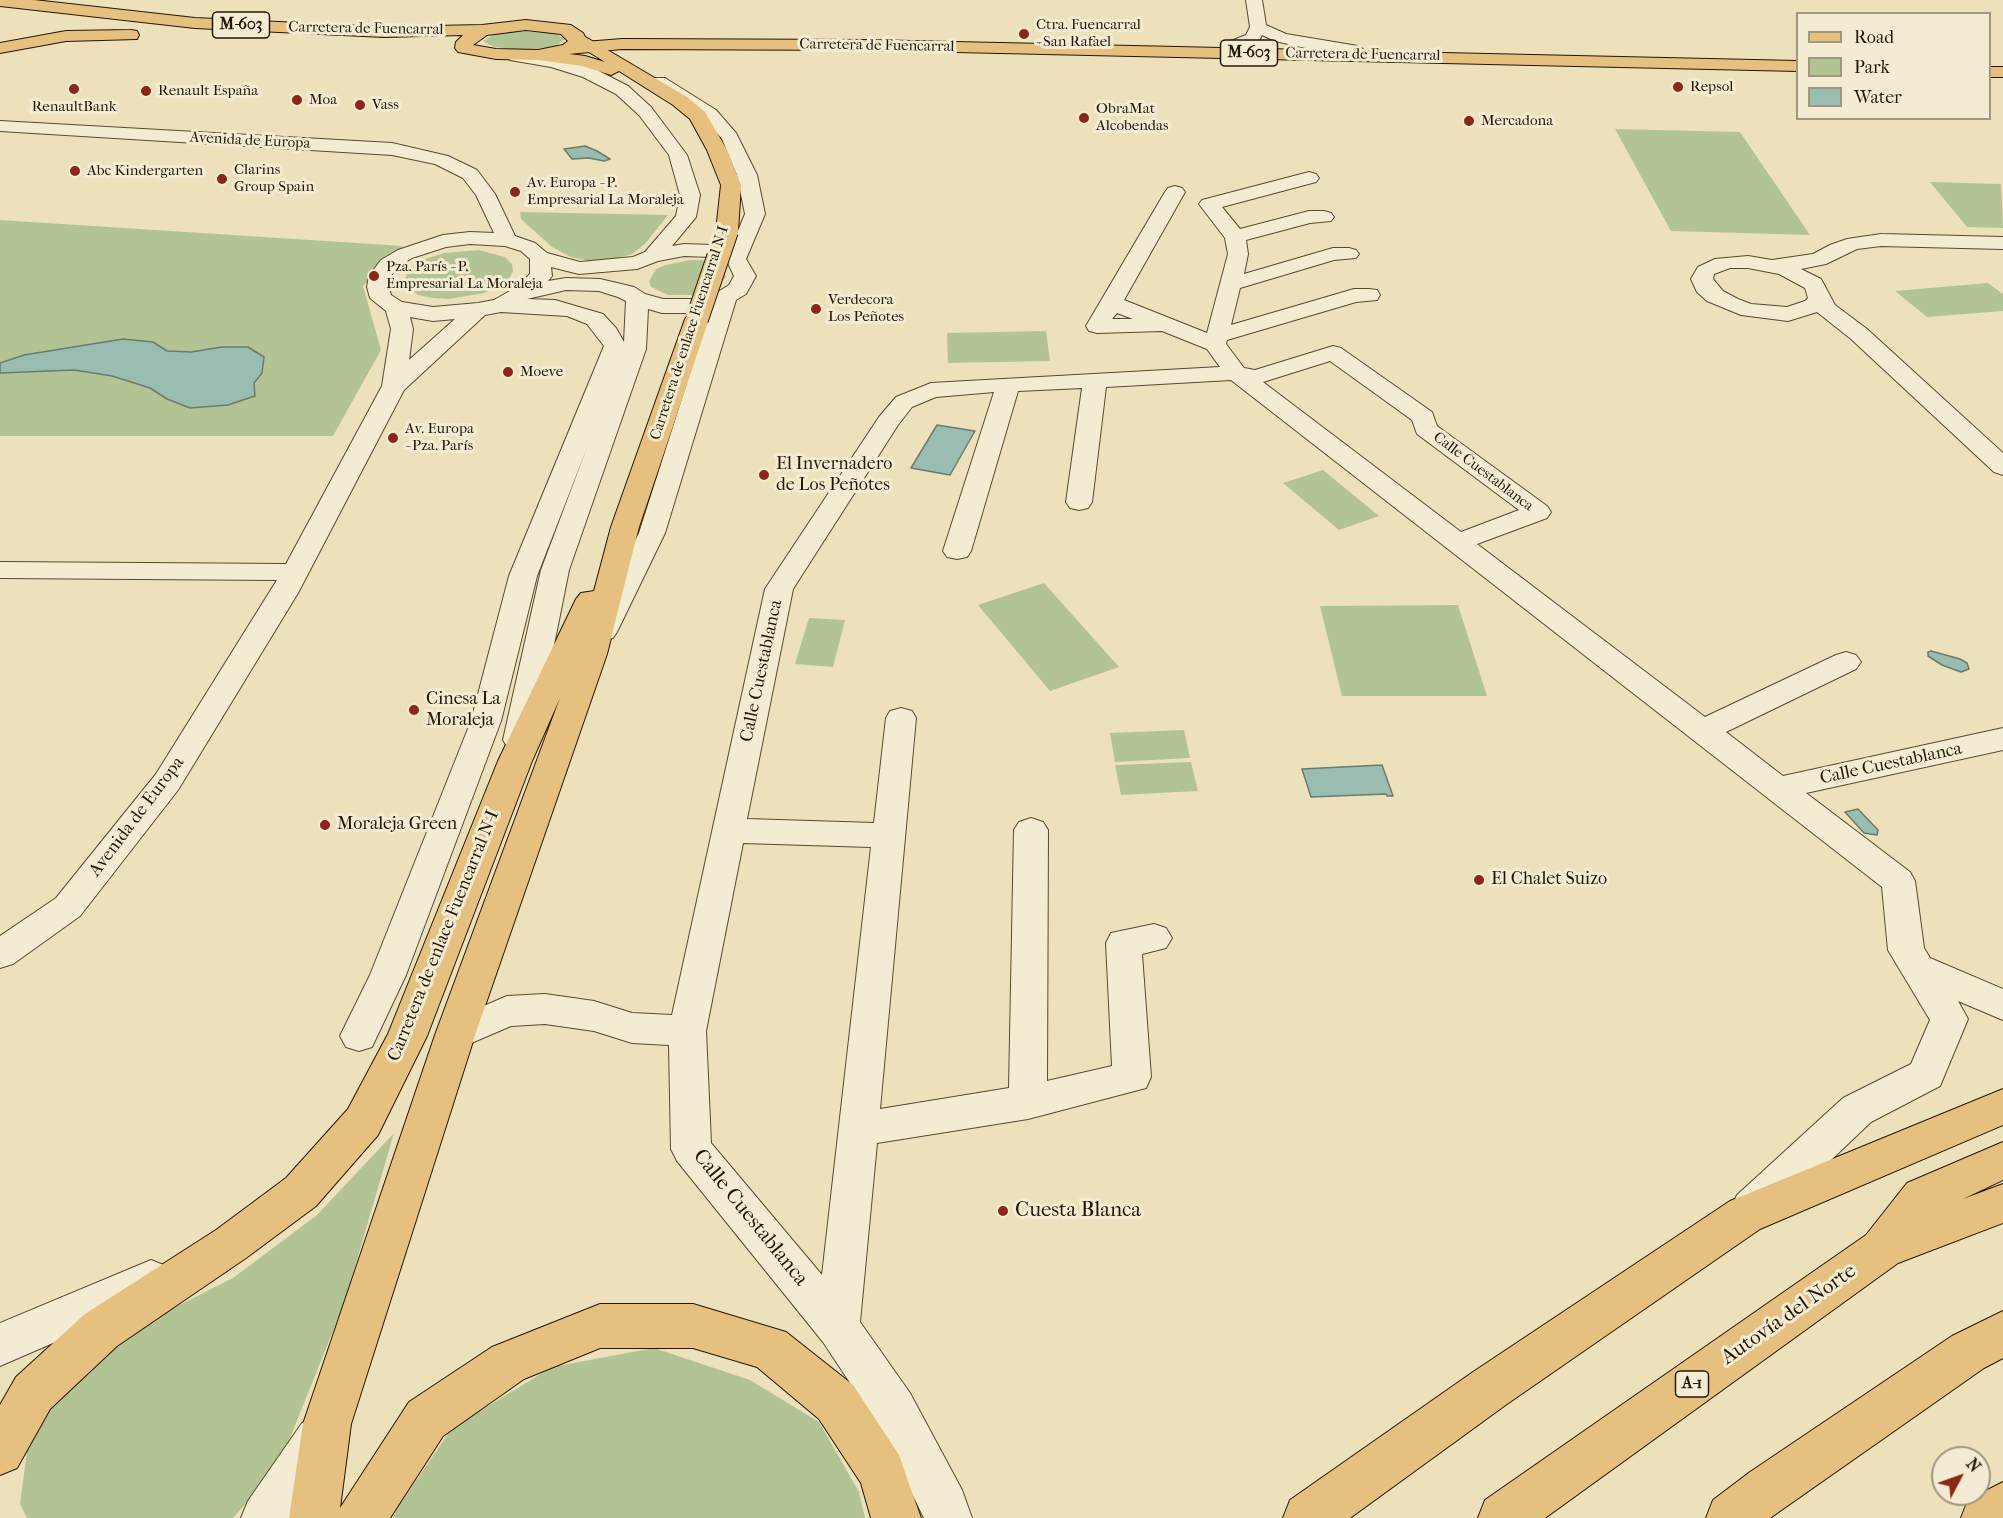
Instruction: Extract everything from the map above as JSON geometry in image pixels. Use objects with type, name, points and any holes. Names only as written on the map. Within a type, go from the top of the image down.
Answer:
[{"type":"main road","points":[[30,0],[52,13]]},
{"type":"main road","name":"Carretera de Fuencarral","points":[[0,1],[52,13],[210,31],[418,40],[464,48]]},
{"type":"main road","name":"M-603","points":[[0,9],[52,13]]},
{"type":"main road","points":[[52,13],[5,23],[1,47],[66,36],[295,36]]},
{"type":"main road","name":"Carretera de Fuencarral","points":[[52,13],[207,24],[384,32],[482,30]]},
{"type":"main road","name":"M-603","points":[[482,30],[526,26],[552,27],[577,41]]},
{"type":"main road","points":[[464,48],[465,42],[482,30]]},
{"type":"main road","name":"Carretera de Fuencarral","points":[[577,41],[639,38],[1020,40],[1358,51],[1796,59]]},
{"type":"main road","name":"Carretera de Fuencarral","points":[[577,41],[642,44],[878,45],[1796,66]]},
{"type":"main road","name":"M-603","points":[[464,48],[477,52],[516,56],[538,55],[577,41]]},
{"type":"main road","name":"Carretera de enlace Fuencarral N-I","points":[[314,1518],[327,1424],[455,1035],[592,654],[625,527],[727,231],[731,185],[698,116],[659,85],[577,41]]},
{"type":"main road","name":"Carretera de enlace Fuencarral N-I","points":[[538,55],[585,62],[617,72],[660,95],[710,138]]},
{"type":"main road","name":"Carretera de enlace Fuencarral N-I","points":[[0,1451],[33,1393],[101,1330],[231,1245],[301,1192],[363,1122],[407,1036],[515,761],[625,527]]},
{"type":"main road","points":[[1308,1518],[1490,1388],[1745,1215],[2003,1106]]},
{"type":"main road","points":[[1882,1249],[1922,1197],[2003,1160]]},
{"type":"main road","name":"Autovía del Norte","points":[[1503,1518],[1882,1249],[2003,1203]]},
{"type":"main road","points":[[361,1518],[426,1419],[508,1363],[600,1326],[693,1326],[770,1348],[836,1402],[882,1472],[896,1518]]},
{"type":"main road","points":[[1731,1518],[1767,1490],[1991,1342]]},
{"type":"main road","points":[[1986,1518],[2003,1507]]},
{"type":"street","points":[[1232,46],[1253,38],[1258,27],[1254,0]]},
{"type":"street","points":[[1258,27],[1281,38],[1358,51]]},
{"type":"street","points":[[515,761],[555,570],[635,349],[632,296],[624,276],[644,260],[686,217],[690,195],[678,155],[645,111],[622,90],[589,73],[553,62],[516,56]]},
{"type":"street","points":[[659,85],[710,114],[730,137],[747,175],[755,214],[736,259]]},
{"type":"street","name":"Avenida de Europa","points":[[0,126],[392,149],[441,160],[470,174],[476,208],[507,240]]},
{"type":"street","points":[[1216,340],[1238,254],[1235,237],[1209,204],[1310,178]]},
{"type":"street","points":[[443,242],[464,227],[476,208]]},
{"type":"street","points":[[1218,218],[1181,208],[1097,326],[1168,326],[1216,340],[1354,296],[1369,295]]},
{"type":"street","points":[[1235,237],[1309,217],[1324,217]]},
{"type":"street","points":[[470,238],[507,240],[528,247],[540,257],[579,268],[644,260],[684,250],[713,251],[736,259],[745,276],[738,289],[726,297],[696,306],[662,306],[600,285],[566,284],[501,303],[433,314],[396,308],[381,298],[378,288],[380,276],[388,264],[405,254],[443,242],[470,238]]},
{"type":"street","points":[[1859,334],[1818,319],[1749,310],[1730,304],[1715,296],[1705,287],[1702,279],[1705,271],[1715,265],[1730,262],[1774,266],[1819,260],[1837,249],[1854,243],[1881,240],[1930,239],[2003,243]]},
{"type":"street","points":[[1231,284],[1333,254],[1349,254]]},
{"type":"street","name":"Avenida de Europa","points":[[394,386],[501,303],[541,276],[540,257]]},
{"type":"street","points":[[1788,314],[1813,306],[1819,260]]},
{"type":"street","points":[[1774,266],[1800,276],[1816,292],[1827,310],[1859,334],[2003,467]]},
{"type":"street","points":[[592,654],[652,532],[726,297]]},
{"type":"street","points":[[359,1036],[388,975],[486,721],[524,576],[615,346],[608,333],[595,319],[555,307],[501,303]]},
{"type":"street","name":"Avenida de Europa","points":[[0,954],[68,907],[167,782],[289,582],[394,386],[402,329],[396,308]]},
{"type":"street","name":"Calle Cuestablanca","points":[[1216,340],[1236,373],[1898,881],[1906,950],[1949,1019],[1926,1075],[1857,1110],[1745,1215]]},
{"type":"street","name":"Calle Cuestablanca","points":[[948,1518],[945,1507],[894,1408],[838,1327],[691,1149],[687,1031],[779,589],[904,402],[931,390],[1236,373],[1256,377],[1333,353],[1423,417],[1426,429],[1538,512],[1458,542]]},
{"type":"street","points":[[1079,502],[1095,380]]},
{"type":"street","points":[[957,551],[1008,384]]},
{"type":"street","points":[[0,570],[289,582]]},
{"type":"street","points":[[0,590],[289,582]]},
{"type":"street","points":[[1704,730],[1846,662]]},
{"type":"street","points":[[838,1327],[901,718]]},
{"type":"street","name":"Calle Cuestablanca","points":[[1779,788],[2003,739]]},
{"type":"street","points":[[1028,1102],[1031,830]]},
{"type":"street","points":[[728,831],[889,835]]},
{"type":"street","points":[[860,1129],[1028,1102],[1132,1077],[1124,944],[1154,938]]},
{"type":"street","points":[[1917,968],[2003,1005]]},
{"type":"street","points":[[455,1035],[507,1011],[545,1009],[594,1016],[632,1028],[687,1031]]},
{"type":"street","points":[[0,1345],[231,1245]]},
{"type":"street","points":[[265,1518],[327,1424]]},
{"type":"green space","points":[[512,31],[555,33],[565,39],[556,46],[526,50],[494,47],[483,41],[495,34]]},
{"type":"green space","points":[[1615,129],[1740,132],[1810,235],[1671,231]]},
{"type":"green space","points":[[1930,182],[2001,184],[2003,228],[1967,227]]},
{"type":"green space","points":[[520,212],[668,215],[645,244],[632,254],[610,260],[590,261],[571,257],[552,247],[521,219]]},
{"type":"green space","points":[[0,220],[403,246],[363,286],[381,350],[333,436],[0,436]]},
{"type":"green space","points":[[479,250],[505,257],[512,264],[513,271],[509,279],[499,287],[484,293],[449,299],[432,298],[418,295],[409,289],[405,281],[407,273],[415,265],[428,258],[444,253]]},
{"type":"green space","points":[[690,260],[702,260],[721,267],[726,277],[715,289],[693,295],[668,295],[651,287],[649,281],[656,269]]},
{"type":"green space","points":[[1988,283],[2003,294],[2003,311],[1927,317],[1895,291]]},
{"type":"green space","points":[[1046,331],[1050,361],[948,363],[947,333]]},
{"type":"green space","points":[[1323,470],[1379,516],[1339,530],[1283,483]]},
{"type":"green space","points":[[1044,583],[1119,667],[1050,691],[978,605]]},
{"type":"green space","points":[[1458,605],[1487,696],[1342,696],[1320,606]]},
{"type":"green space","points":[[809,618],[845,620],[833,667],[795,664]]},
{"type":"green space","points":[[1184,730],[1190,758],[1115,762],[1110,733]]},
{"type":"green space","points":[[1191,762],[1198,791],[1121,795],[1115,765]]},
{"type":"green space","points":[[394,1133],[345,1301],[288,1443],[261,1486],[233,1518],[27,1518],[20,1504],[29,1436],[85,1362],[144,1323],[233,1278],[317,1215]]},
{"type":"green space","points":[[654,1348],[750,1380],[819,1422],[859,1492],[865,1518],[393,1518],[396,1510],[452,1428],[552,1367]]},
{"type":"water","points":[[585,146],[610,159],[604,161],[589,158],[572,159],[564,149]]},
{"type":"water","points":[[123,339],[153,342],[167,351],[191,352],[222,347],[248,347],[264,357],[262,373],[254,383],[255,396],[228,405],[190,408],[167,399],[150,388],[112,376],[74,370],[0,373],[0,363],[24,355]]},
{"type":"water","points":[[937,425],[975,431],[950,475],[911,468]]},
{"type":"water","points":[[1928,652],[1960,659],[1967,663],[1969,669],[1961,672],[1942,665],[1928,656]]},
{"type":"water","points":[[1382,765],[1393,796],[1386,794],[1311,797],[1302,769]]},
{"type":"water","points":[[1858,809],[1878,830],[1877,835],[1864,833],[1845,812]]},
{"type":"place","name":"Ctra. Fuencarral - San Rafael","points":[[1024,34]]},
{"type":"place","name":"Repsol","points":[[1678,87]]},
{"type":"place","name":"RenaultBank","points":[[74,89]]},
{"type":"place","name":"Renault España","points":[[146,91]]},
{"type":"place","name":"Moa","points":[[297,100]]},
{"type":"place","name":"Vass","points":[[360,105]]},
{"type":"place","name":"ObraMat Alcobendas","points":[[1084,118]]},
{"type":"place","name":"Mercadona","points":[[1469,121]]},
{"type":"place","name":"Abc Kindergarten","points":[[75,171]]},
{"type":"place","name":"Clarins Group Spain","points":[[222,179]]},
{"type":"place","name":"Av. Europa - P. Empresarial La Moraleja","points":[[515,192]]},
{"type":"place","name":"Pza. París - P. Empresarial La Moraleja","points":[[374,276]]},
{"type":"place","name":"Verdecora Los Peñotes","points":[[816,309]]},
{"type":"place","name":"Moeve","points":[[508,372]]},
{"type":"place","name":"Av. Europa - Pza. París","points":[[393,438]]},
{"type":"place","name":"El Invernadero de Los Peñotes","points":[[764,475]]},
{"type":"place","name":"Cinesa La Moraleja","points":[[414,710]]},
{"type":"place","name":"Moraleja Green","points":[[325,825]]},
{"type":"place","name":"El Chalet Suizo","points":[[1479,880]]},
{"type":"place","name":"Cuesta Blanca","points":[[1003,1211]]}]
